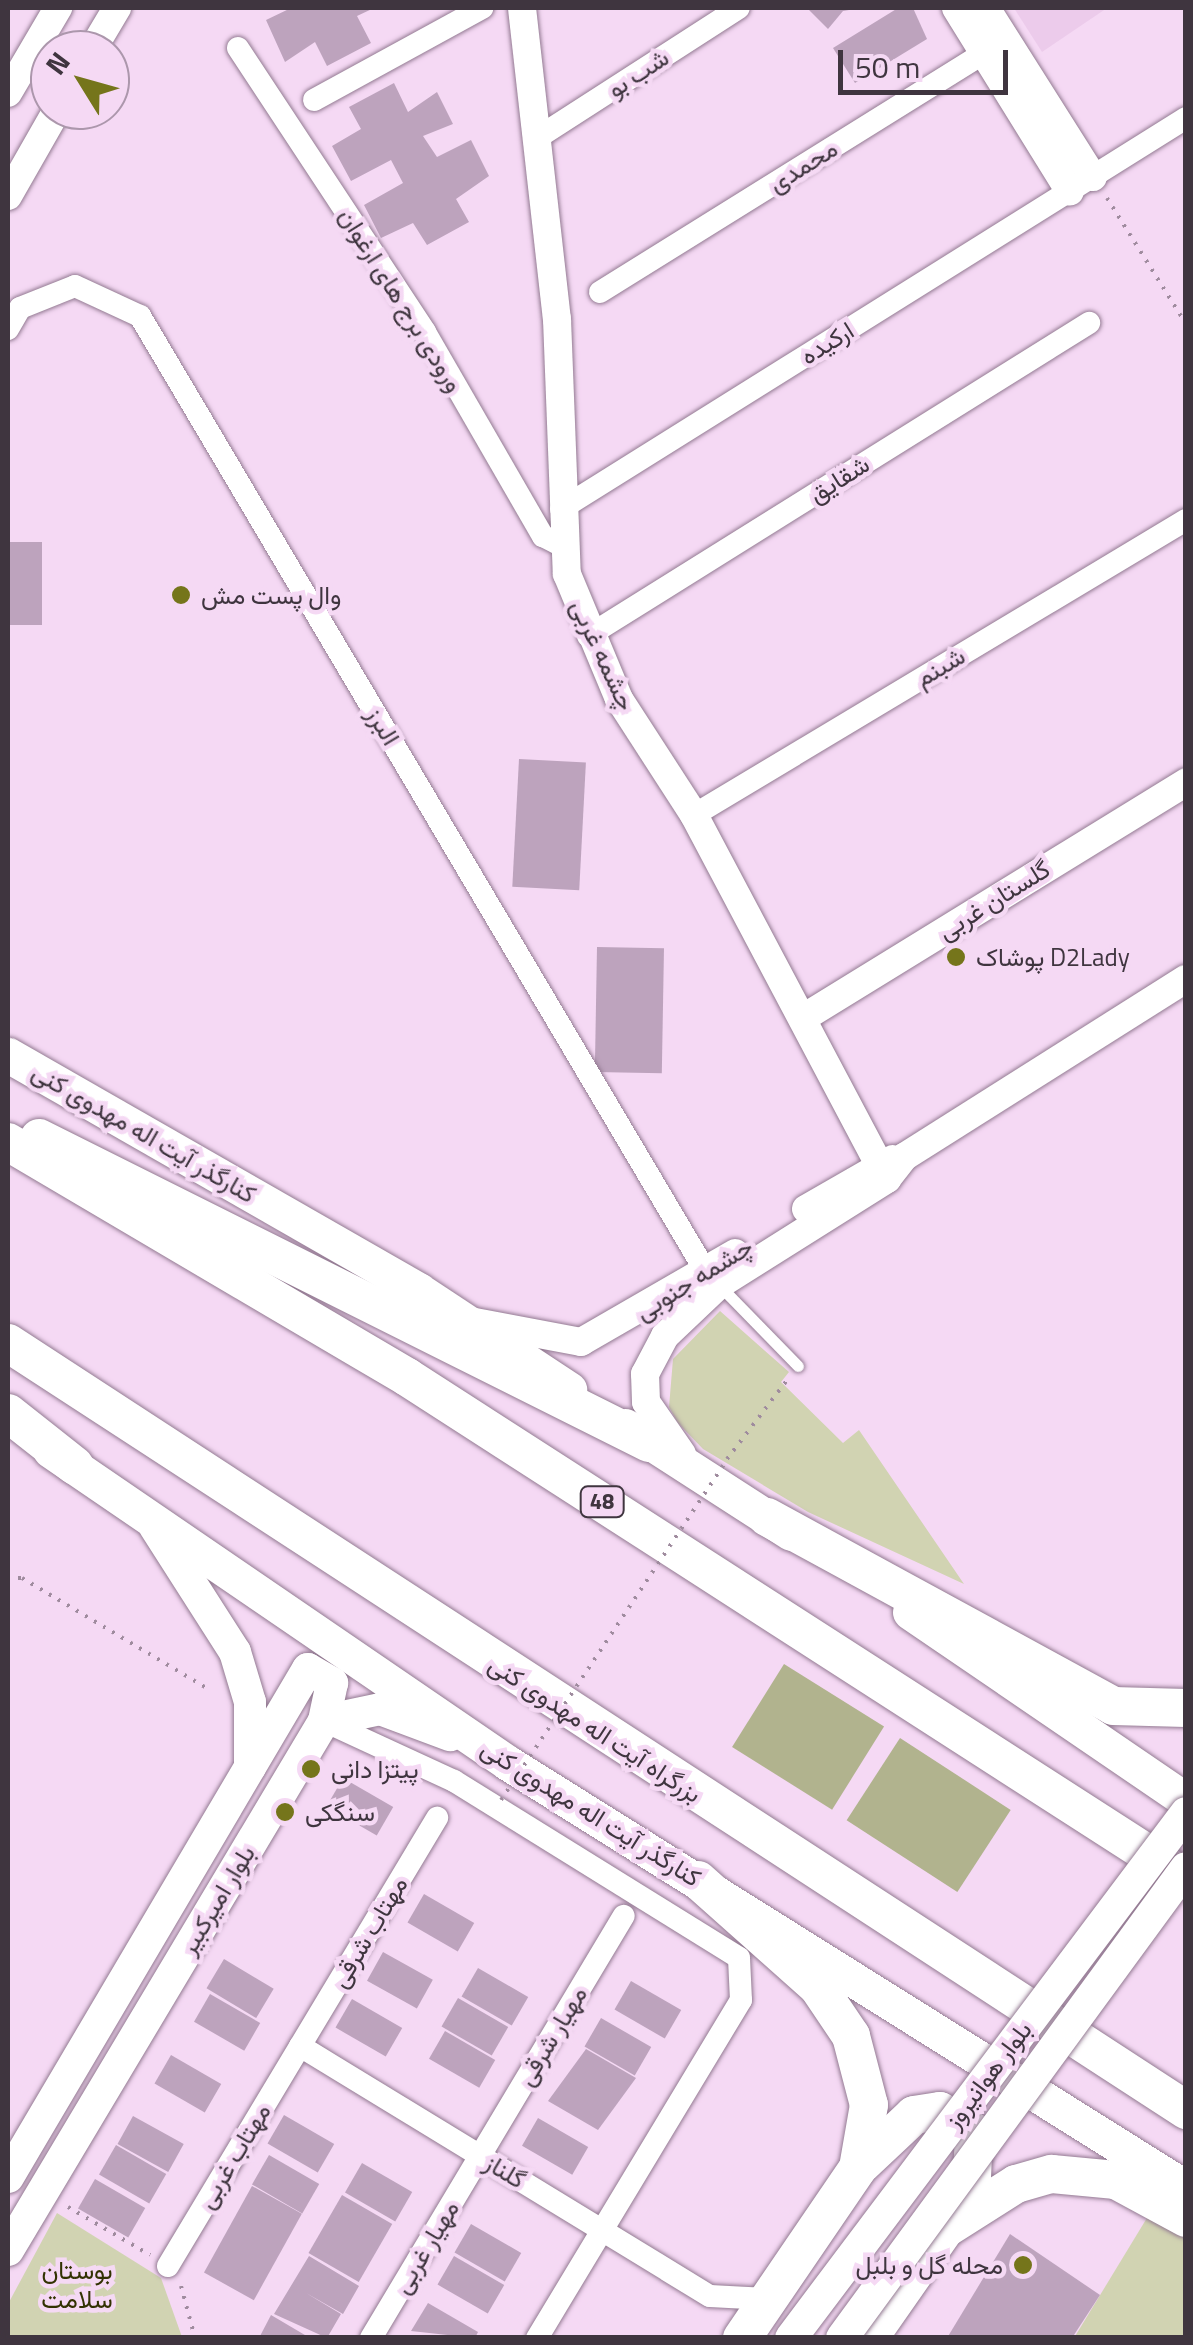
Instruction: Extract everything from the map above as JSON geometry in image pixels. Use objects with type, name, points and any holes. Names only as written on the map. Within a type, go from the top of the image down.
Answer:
[{"type":"highway","points":[[8,1124],[650,1443]]},
{"type":"highway","name":"48","points":[[8,1142],[407,1377],[1186,1878]]},
{"type":"highway","name":"بزرگراه آیت اله مهدوی کنی","points":[[8,1343],[1186,2110]]},
{"type":"highway","points":[[8,1413],[75,1466]]},
{"type":"highway","points":[[767,1517],[1113,1706],[1186,1708]]},
{"type":"highway","points":[[698,1880],[818,1987],[851,2036],[869,2105],[858,2168]]},
{"type":"highway","points":[[742,2338],[858,2168],[914,2115],[958,2116],[978,2150],[945,2228],[868,2338]]},
{"type":"highway","points":[[945,2228],[987,2197],[1052,2174],[1116,2180],[1186,2218]]},
{"type":"main road","name":"کنارگذر آیت اله مهدوی کنی","points":[[8,1056],[467,1320],[650,1443],[712,1469],[767,1517],[1186,1800]]},
{"type":"main road","name":"کنارگذر آیت اله مهدوی کنی","points":[[8,1423],[508,1762],[1186,2188]]},
{"type":"main road","points":[[147,1515],[236,1652],[250,1702],[250,1770]]},
{"type":"main road","name":"بلوار امیرکبیر","points":[[8,2177],[308,1670],[332,1684],[324,1721],[8,2250]]},
{"type":"main road","points":[[324,1721],[380,1708],[508,1762]]},
{"type":"main road","name":"بلوار هوانیروز","points":[[791,2338],[1186,1813]]},
{"type":"main road","name":"بلوار هوانیروز","points":[[842,2338],[1186,1868]]},
{"type":"street","points":[[8,94],[58,8]]},
{"type":"street","points":[[104,30],[117,8]]},
{"type":"street","points":[[314,100],[482,8]]},
{"type":"street","name":"چشمه غربی","points":[[522,8],[557,319],[560,509],[565,547],[588,636],[694,815],[803,1018],[889,1166]]},
{"type":"street","name":"شب بو","points":[[537,138],[739,8]]},
{"type":"street","points":[[956,8],[995,46],[1082,184]]},
{"type":"street","points":[[986,8],[995,46]]},
{"type":"street","name":"محمدی","points":[[600,292],[995,46]]},
{"type":"street","name":"ورودی برج های ارغوان","points":[[238,48],[425,332],[544,536],[565,547]]},
{"type":"street","name":"ارکیده","points":[[560,509],[1186,118]]},
{"type":"street","points":[[8,196],[46,130]]},
{"type":"street","name":"البرز","points":[[8,329],[20,308],[75,286],[140,316],[712,1279]]},
{"type":"street","name":"شقایق","points":[[588,636],[1089,323]]},
{"type":"street","name":"شبنم","points":[[694,815],[1186,520]]},
{"type":"street","name":"گلستان غربی","points":[[803,1018],[1186,782]]},
{"type":"street","name":"چشمه جنوبی","points":[[467,1320],[581,1342],[712,1279],[1186,980]]},
{"type":"street","name":"چشمه جنوبی","points":[[712,1279],[665,1336],[645,1374],[658,1426],[712,1469]]},
{"type":"street","points":[[324,1721],[454,1781],[739,1958],[741,2000],[538,2338]]},
{"type":"street","name":"مهتاب شرقی","points":[[300,2046],[437,1818]]},
{"type":"street","name":"مهیار شرقی","points":[[480,2156],[624,1916]]},
{"type":"street","name":"گلناز","points":[[300,2046],[710,2296]]},
{"type":"street","name":"مهتاب غربی","points":[[168,2266],[300,2046]]},
{"type":"street","name":"مهیار غربی","points":[[371,2338],[480,2156]]},
{"type":"street","points":[[730,2338],[710,2296],[767,2299]]},
{"type":"lane","points":[[712,1279],[798,1366]]},
{"type":"path","points":[[1082,184],[1186,324]]},
{"type":"path","points":[[500,1800],[712,1469],[798,1366]]},
{"type":"path","points":[[8,1578],[22,1578],[208,1689]]},
{"type":"path","points":[[42,2192],[168,2266],[191,2302],[195,2338]]},
{"type":"shaded area","points":[[1014,8],[1107,8],[1042,52]]},
{"type":"shaded area","points":[[784,1664],[884,1727],[832,1810],[732,1747]]},
{"type":"shaded area","points":[[900,1738],[1011,1810],[957,1892],[847,1820]]},
{"type":"green space","points":[[720,1311],[789,1372],[781,1382],[843,1443],[859,1430],[964,1584],[808,1512],[703,1449],[678,1423],[669,1407],[673,1359]]},
{"type":"green space","points":[[1153,2208],[1185,2228],[1185,2337],[1074,2338]]},
{"type":"green space","name":"بوستان سلامت","points":[[57,2213],[161,2278],[182,2337],[8,2337],[8,2304]]},
{"type":"building","points":[[291,8],[374,8],[357,16],[371,43],[327,66],[315,42],[285,62],[266,20]]},
{"type":"building","points":[[807,8],[861,8],[843,11],[828,29]]},
{"type":"building","points":[[898,8],[913,8],[927,39],[855,83],[833,48]]},
{"type":"building","points":[[394,83],[408,112],[437,92],[453,124],[423,136],[437,157],[471,140],[489,176],[456,199],[469,222],[427,245],[413,223],[381,238],[364,205],[403,183],[391,160],[351,181],[332,146],[361,129],[349,107]]},
{"type":"building","points":[[8,542],[42,542],[42,625],[8,625]]},
{"type":"building","points":[[519,759],[586,763],[579,890],[512,887]]},
{"type":"building","points":[[597,947],[664,948],[662,1073],[595,1072]]},
{"type":"building","points":[[343,1778],[393,1807],[377,1836],[326,1807]]},
{"type":"building","points":[[424,1894],[474,1923],[458,1952],[408,1923]]},
{"type":"building","points":[[383,1952],[433,1980],[417,2008],[367,1981]]},
{"type":"building","points":[[224,1959],[274,1989],[256,2018],[206,1988]]},
{"type":"building","points":[[478,1968],[528,1997],[512,2026],[461,1997]]},
{"type":"building","points":[[631,1981],[681,2010],[665,2039],[614,2010]]},
{"type":"building","points":[[210,1994],[260,2023],[244,2051],[194,2022]]},
{"type":"building","points":[[458,1998],[508,2027],[492,2056],[442,2027]]},
{"type":"building","points":[[352,1999],[402,2028],[386,2057],[336,2028]]},
{"type":"building","points":[[601,2018],[651,2047],[635,2076],[585,2047]]},
{"type":"building","points":[[445,2031],[495,2060],[479,2088],[429,2059]]},
{"type":"building","points":[[586,2049],[636,2078],[598,2130],[548,2101]]},
{"type":"building","points":[[171,2055],[221,2084],[205,2113],[154,2084]]},
{"type":"building","points":[[284,2115],[334,2144],[318,2173],[268,2144]]},
{"type":"building","points":[[133,2116],[184,2144],[168,2172],[117,2144]]},
{"type":"building","points":[[538,2118],[588,2147],[572,2175],[522,2146]]},
{"type":"building","points":[[116,2145],[166,2174],[149,2203],[99,2174]]},
{"type":"building","points":[[269,2155],[319,2184],[302,2213],[252,2184]]},
{"type":"building","points":[[362,2163],[412,2192],[395,2221],[345,2192]]},
{"type":"building","points":[[95,2179],[145,2208],[128,2237],[78,2208]]},
{"type":"building","points":[[252,2186],[302,2214],[254,2300],[204,2273]]},
{"type":"building","points":[[342,2195],[392,2224],[359,2282],[309,2253]]},
{"type":"building","points":[[471,2224],[521,2253],[505,2282],[454,2253]]},
{"type":"building","name":"محله گل و بلبل","points":[[1010,2234],[1100,2295],[1072,2338],[947,2338]]},
{"type":"building","points":[[309,2256],[359,2286],[343,2314],[306,2293],[341,2314],[327,2338],[274,2314]]},
{"type":"building","points":[[454,2256],[504,2285],[488,2314],[438,2285]]},
{"type":"building","points":[[428,2303],[478,2332],[475,2338],[411,2331]]},
{"type":"building","points":[[271,2315],[310,2338],[259,2338]]},
{"type":"place","name":"وال پست مش","points":[[181,595]]},
{"type":"place","name":"پوشاک D2Lady","points":[[956,957]]},
{"type":"place","name":"پیتزا دانی","points":[[311,1769]]},
{"type":"place","name":"سنگکی","points":[[285,1812]]},
{"type":"place","name":"محله گل و بلبل","points":[[1023,2265]]}]
